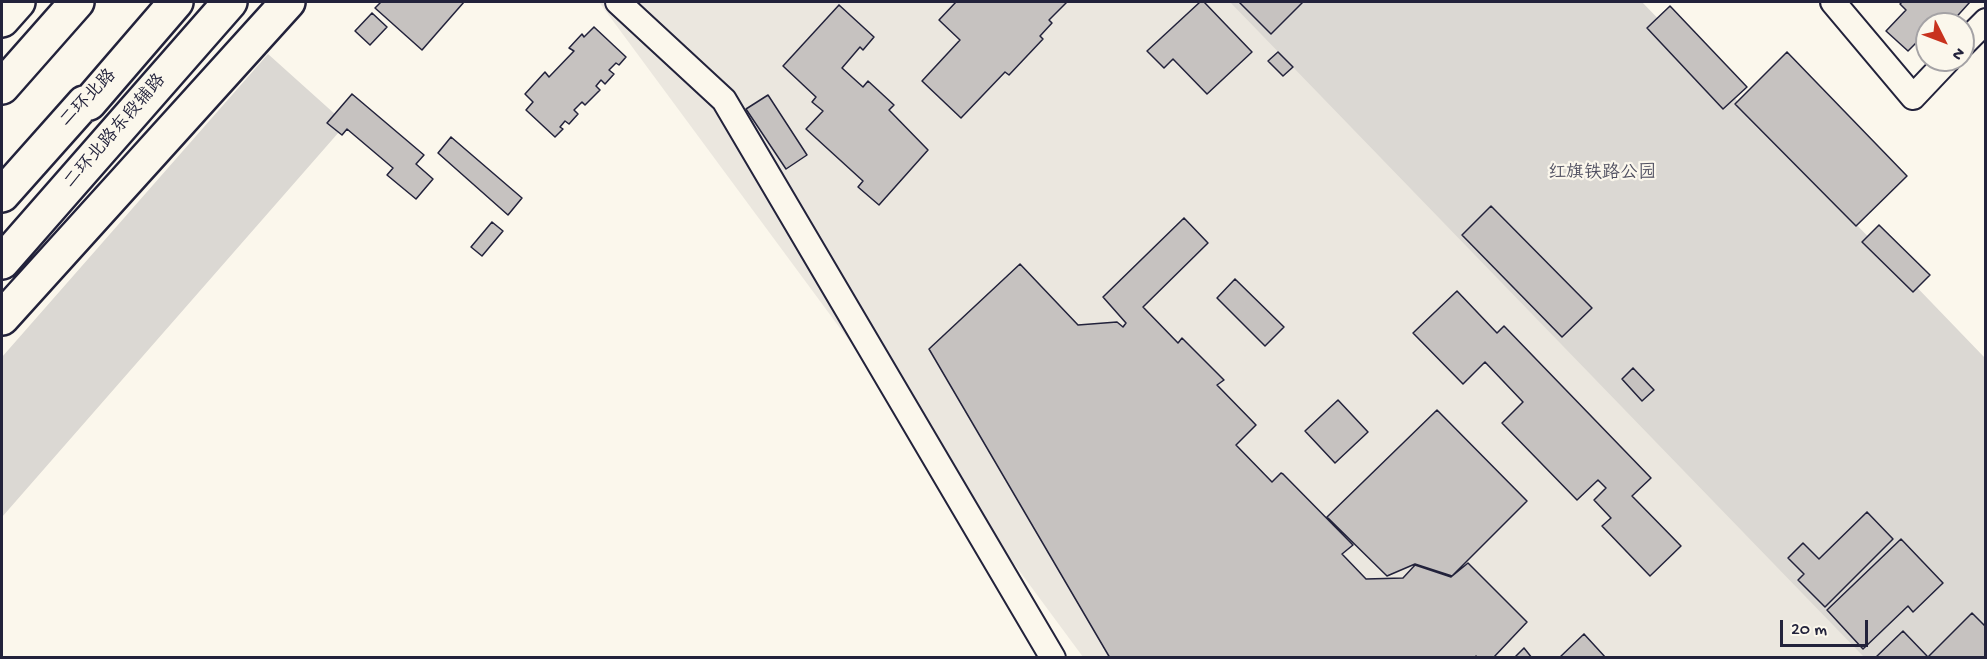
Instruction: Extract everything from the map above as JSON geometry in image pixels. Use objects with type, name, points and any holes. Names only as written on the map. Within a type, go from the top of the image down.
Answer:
[{"type":"main road","points":[[2,20],[18,2]]},
{"type":"main road","points":[[2,87],[77,2]]},
{"type":"main road","name":"二环北路","points":[[2,195],[84,103],[88,103],[176,2]]},
{"type":"main road","name":"二环北路东段辅路","points":[[2,262],[230,2]]},
{"type":"main road","points":[[2,318],[288,2]]},
{"type":"street","points":[[618,2],[724,100],[1053,657]]},
{"type":"street","points":[[1833,2],[1913,97],[1937,72]]},
{"type":"street","points":[[1975,32],[1986,21]]},
{"type":"shaded area","points":[[599,2],[1383,2],[1985,657],[1083,657]]},
{"type":"green space","name":"红旗铁路公园","points":[[1230,2],[1642,2],[1985,358],[1985,657],[1864,657]]},
{"type":"green space","points":[[268,54],[346,124],[2,517],[2,357]]},
{"type":"building","points":[[381,2],[464,2],[422,50],[375,8]]},
{"type":"building","points":[[956,2],[1067,2],[1049,20],[1052,23],[1040,36],[1043,39],[1009,75],[1005,72],[961,118],[922,81],[960,40],[939,20]]},
{"type":"building","points":[[1200,2],[1204,2],[1252,52],[1207,94],[1173,59],[1164,68],[1147,51]]},
{"type":"building","points":[[1239,2],[1303,2],[1271,34]]},
{"type":"building","points":[[1902,2],[1970,2],[1961,12],[1915,12],[1915,44],[1908,51],[1886,31],[1906,10],[1900,4]]},
{"type":"building","points":[[839,5],[874,37],[863,50],[860,47],[842,68],[863,87],[868,81],[894,105],[889,110],[928,150],[879,205],[858,187],[863,181],[806,129],[823,111],[812,102],[816,97],[783,66]]},
{"type":"building","points":[[1670,6],[1747,87],[1723,109],[1647,28]]},
{"type":"building","points":[[372,13],[387,27],[370,45],[355,31]]},
{"type":"building","points":[[594,27],[626,57],[619,65],[616,63],[609,70],[614,74],[605,84],[601,80],[596,86],[600,90],[585,105],[582,102],[574,110],[578,114],[569,124],[565,121],[560,127],[563,129],[555,137],[526,110],[533,102],[525,94],[545,72],[549,77],[574,51],[569,48],[582,34],[584,37]]},
{"type":"building","points":[[1278,52],[1293,67],[1283,76],[1268,61]]},
{"type":"building","points":[[1787,52],[1907,176],[1856,226],[1735,104]]},
{"type":"building","points":[[352,94],[424,155],[416,164],[433,179],[416,199],[387,175],[393,168],[347,129],[342,135],[327,123]]},
{"type":"building","points":[[768,95],[807,155],[786,169],[746,109]]},
{"type":"building","points":[[451,137],[522,198],[508,215],[438,153]]},
{"type":"building","points":[[1491,206],[1592,308],[1562,337],[1462,235]]},
{"type":"building","points":[[1184,218],[1208,243],[1143,307],[1178,343],[1182,338],[1224,380],[1217,385],[1256,425],[1236,445],[1272,482],[1281,473],[1283,474],[1353,545],[1342,554],[1366,579],[1403,578],[1415,565],[1451,577],[1468,563],[1527,622],[1493,658],[1476,656],[1476,658],[1110,658],[929,349],[1020,264],[1078,325],[1117,322],[1123,327],[1126,323],[1103,297]]},
{"type":"building","points":[[492,222],[503,231],[482,256],[471,247]]},
{"type":"building","points":[[1879,225],[1930,275],[1913,292],[1862,242]]},
{"type":"building","points":[[1235,279],[1284,327],[1265,346],[1217,298]]},
{"type":"building","points":[[1457,291],[1497,333],[1504,326],[1651,478],[1632,496],[1681,546],[1650,576],[1602,526],[1611,518],[1594,500],[1606,488],[1598,480],[1577,500],[1502,423],[1523,402],[1485,362],[1463,384],[1413,333]]},
{"type":"building","points":[[1633,368],[1654,390],[1642,401],[1622,379]]},
{"type":"building","points":[[1338,400],[1368,432],[1335,463],[1305,431]]},
{"type":"building","points":[[1437,410],[1527,501],[1452,576],[1415,564],[1387,576],[1327,517]]},
{"type":"building","points":[[1867,512],[1893,539],[1825,607],[1798,580],[1804,574],[1788,558],[1803,543],[1819,559]]},
{"type":"building","points":[[1901,539],[1943,583],[1913,612],[1908,606],[1863,649],[1827,610]]},
{"type":"building","points":[[1972,613],[1986,627],[1986,658],[1927,658]]},
{"type":"building","points":[[1903,631],[1927,656],[1925,658],[1875,658]]},
{"type":"building","points":[[1584,634],[1606,658],[1559,658]]},
{"type":"building","points":[[1524,648],[1532,658],[1514,658]]}]
